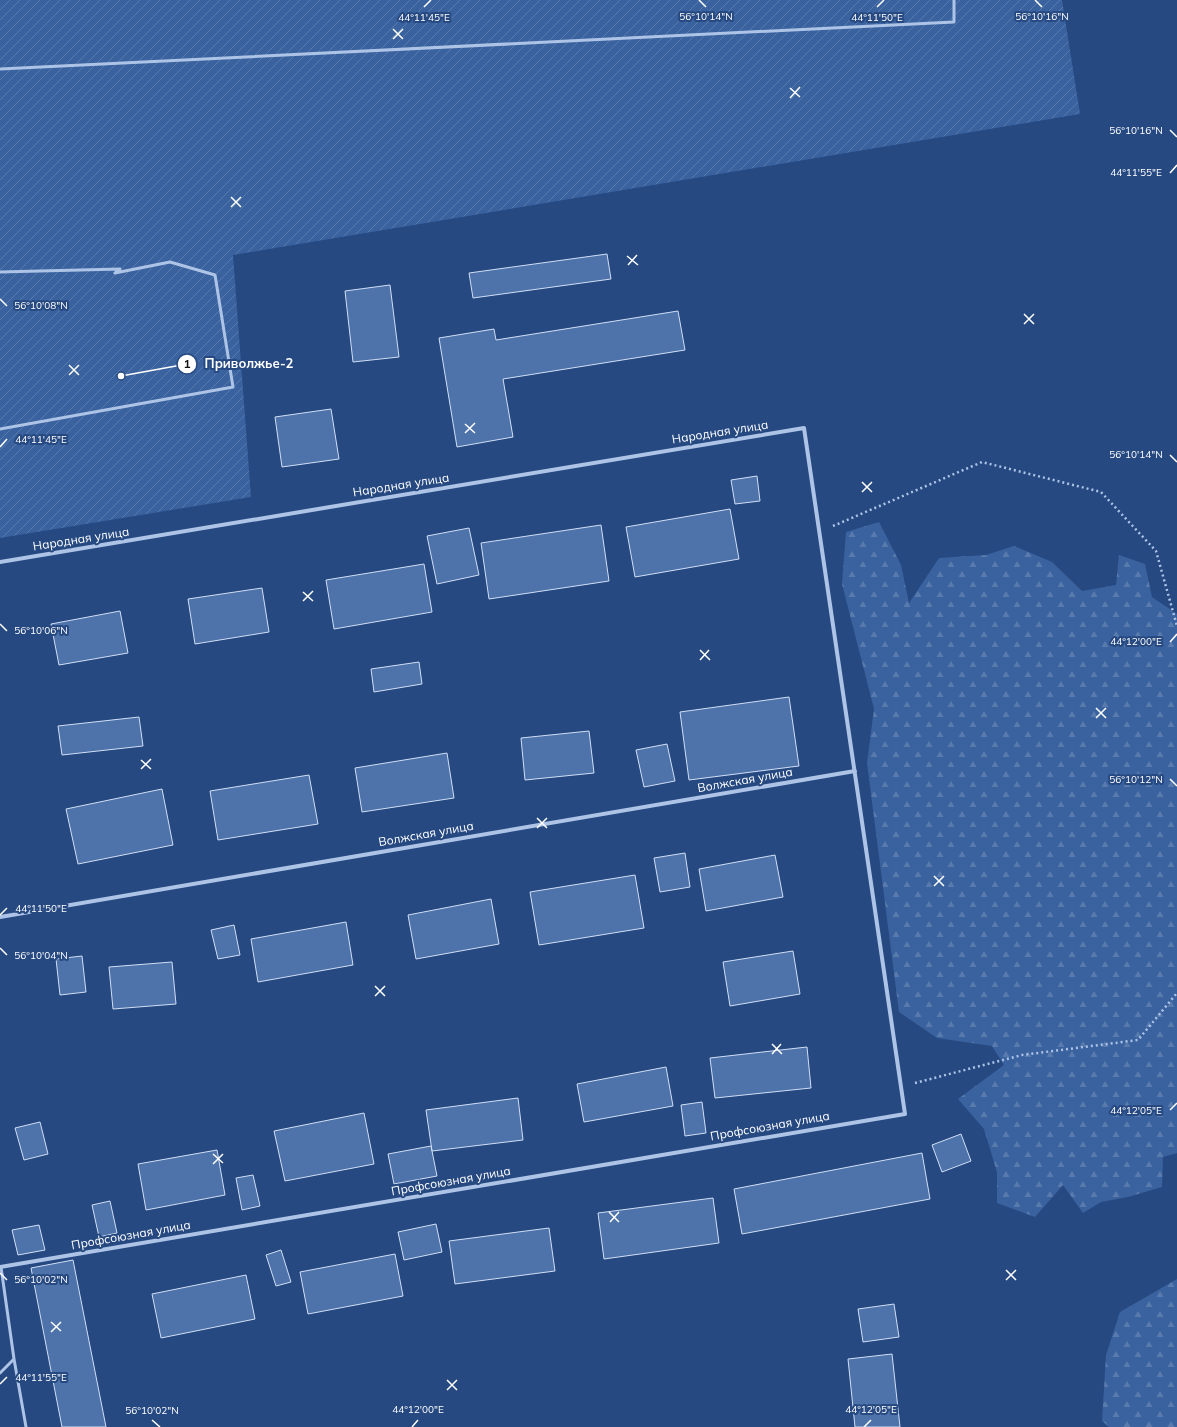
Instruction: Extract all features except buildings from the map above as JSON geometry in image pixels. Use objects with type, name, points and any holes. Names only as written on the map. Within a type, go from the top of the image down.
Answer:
[{"type":"street","name":"Народная улица","points":[[0,562],[804,428],[820,532]]},
{"type":"street","points":[[820,532],[901,1087]]},
{"type":"street","name":"Волжская улица","points":[[0,917],[855,771]]},
{"type":"street","name":"Профсоюзная улица","points":[[0,1267],[905,1114],[901,1087]]},
{"type":"lane","points":[[0,68],[954,22],[954,0]]},
{"type":"lane","points":[[0,272],[120,269],[115,273],[170,262],[215,275],[233,387],[0,429]]},
{"type":"lane","points":[[0,1267],[26,1427]]},
{"type":"lane","points":[[0,1373],[14,1359]]},
{"type":"path","points":[[820,532],[982,462],[1101,492],[1156,551],[1177,626]]},
{"type":"path","points":[[901,1087],[1022,1055],[1138,1040],[1177,993]]},
{"type":"green space","points":[[0,0],[1062,0],[1080,114],[233,255],[251,497],[0,538]]},
{"type":"green space","points":[[879,522],[901,565],[909,603],[939,558],[986,555],[1014,546],[1052,562],[1082,591],[1116,585],[1119,555],[1145,564],[1152,597],[1177,614],[1177,1153],[1163,1157],[1162,1187],[1128,1197],[1101,1202],[1083,1213],[1063,1185],[1035,1217],[997,1203],[997,1172],[984,1129],[958,1099],[1004,1065],[992,1046],[937,1038],[899,1012],[867,763],[874,709],[842,584],[846,532]]},
{"type":"green space","points":[[1177,1279],[1177,1427],[1109,1427],[1102,1421],[1106,1355],[1120,1312]]},
{"type":"place","name":"Приволжье-2","points":[[121,376]]}]
